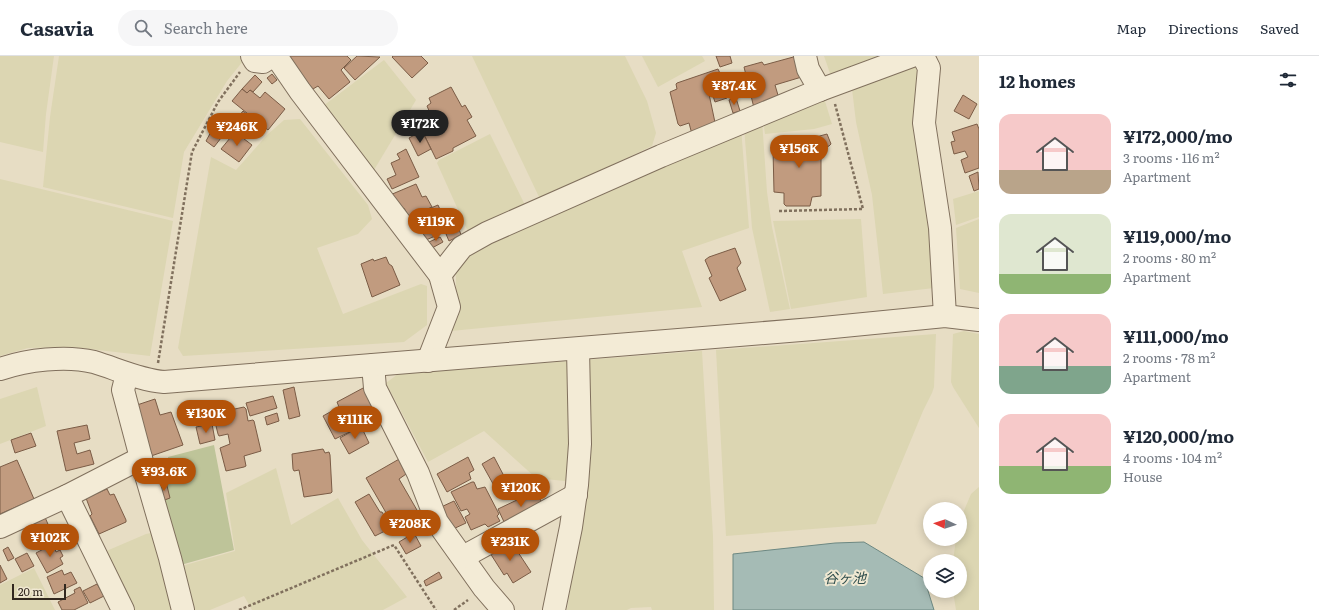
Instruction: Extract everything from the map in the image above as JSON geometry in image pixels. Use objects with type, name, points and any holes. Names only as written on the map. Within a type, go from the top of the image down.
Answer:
[{"type":"street","points":[[276,56],[300,91],[440,275],[449,307],[428,360]]},
{"type":"street","points":[[805,56],[808,69],[825,88]]},
{"type":"street","points":[[440,275],[462,247],[487,232],[661,156],[825,88],[912,56]]},
{"type":"street","points":[[923,56],[929,68],[924,123],[940,228],[945,316]]},
{"type":"street","points":[[0,369],[13,364],[56,358],[92,362],[155,382],[164,382],[578,349],[945,316],[979,320]]},
{"type":"street","points":[[554,610],[576,495],[580,444],[578,349]]},
{"type":"street","points":[[372,365],[375,388],[418,473],[437,522],[484,588],[502,610]]},
{"type":"street","points":[[127,374],[123,390],[140,458],[170,558],[183,610]]},
{"type":"street","points":[[0,527],[67,496],[140,458]]},
{"type":"street","points":[[463,557],[576,495]]},
{"type":"street","points":[[67,496],[123,610]]},
{"type":"path","points":[[155,382],[192,152],[218,102],[240,71],[260,58]]},
{"type":"path","points":[[779,211],[863,209],[825,88]]},
{"type":"path","points":[[239,610],[394,545],[436,610]]},
{"type":"shaded area","points":[[0,56],[54,56],[46,114],[43,152],[0,142]]},
{"type":"shaded area","points":[[59,56],[247,56],[227,81],[184,152],[173,218],[43,187],[50,117]]},
{"type":"shaded area","points":[[472,56],[625,56],[647,101],[656,133],[652,146],[540,199]]},
{"type":"shaded area","points":[[642,56],[702,56],[705,61],[658,87]]},
{"type":"shaded area","points":[[824,56],[897,56],[832,79]]},
{"type":"shaded area","points":[[384,60],[416,100],[371,175],[323,106]]},
{"type":"shaded area","points":[[914,62],[918,75],[932,203],[934,288],[883,294],[872,195],[856,122],[852,89]]},
{"type":"shaded area","points":[[824,98],[832,124],[814,129],[765,134],[763,120]]},
{"type":"shaded area","points":[[300,119],[368,205],[372,219],[358,234],[317,248],[343,314],[421,284],[427,286],[427,325],[404,342],[183,356],[178,348],[211,157],[236,170],[267,135],[284,120]]},
{"type":"shaded area","points":[[762,120],[767,192],[772,227],[790,309],[770,312],[752,228],[744,127]]},
{"type":"shaded area","points":[[741,128],[749,228],[682,251],[702,307],[451,331],[456,296],[456,276],[452,265],[479,248]]},
{"type":"shaded area","points":[[490,134],[525,205],[469,234],[437,163],[439,160]]},
{"type":"shaded area","points":[[0,179],[173,221],[150,356],[72,347],[28,348],[0,356]]},
{"type":"shaded area","points":[[979,191],[979,217],[956,225],[953,199]]},
{"type":"shaded area","points":[[861,219],[867,297],[791,309],[773,221]]},
{"type":"shaded area","points":[[979,219],[979,293],[960,289],[956,228]]},
{"type":"shaded area","points":[[964,331],[979,334],[979,428],[951,382],[953,334]]},
{"type":"shaded area","points":[[936,334],[934,387],[876,524],[726,536],[716,350]]},
{"type":"shaded area","points":[[702,351],[713,536],[714,610],[652,610],[651,607],[631,608],[627,610],[567,610],[584,483],[536,478],[484,431],[428,462],[386,383],[398,374]]},
{"type":"shaded area","points":[[37,387],[46,426],[0,444],[0,399]]},
{"type":"shaded area","points":[[276,468],[291,525],[338,498],[362,540],[407,597],[383,610],[252,610],[244,596],[210,610],[187,610],[178,567],[235,551],[226,493]]},
{"type":"shaded area","points":[[979,487],[979,610],[956,610],[954,598],[967,598],[967,554],[954,554],[955,546],[967,546],[967,503],[971,494]]},
{"type":"shaded area","points":[[156,532],[175,610],[129,610],[104,552],[146,534]]},
{"type":"shaded area","points":[[34,568],[55,610],[0,610],[0,585]]},
{"type":"green space","points":[[214,445],[234,550],[177,566],[152,464],[168,460],[168,457]]},
{"type":"water","name":"谷ヶ池","points":[[864,542],[923,577],[923,598],[930,598],[934,610],[733,610],[733,554],[835,543]]},
{"type":"building","points":[[284,56],[347,56],[351,60],[341,70],[350,82],[329,99],[318,86],[313,89]]},
{"type":"building","points":[[357,56],[380,57],[355,80],[344,68]]},
{"type":"building","points":[[421,56],[428,63],[412,78],[392,57]]},
{"type":"building","points":[[716,56],[730,56],[732,63],[720,67]]},
{"type":"building","points":[[797,56],[805,76],[775,85],[780,102],[754,108],[744,67],[762,62],[764,65]]},
{"type":"building","points":[[718,69],[724,82],[713,88],[713,92],[709,94],[717,132],[693,138],[689,123],[680,126],[678,124],[670,92],[677,89],[677,83]]},
{"type":"building","points":[[272,74],[277,80],[272,84],[267,78]]},
{"type":"building","points":[[255,75],[262,82],[253,92],[250,90],[247,93],[242,89]]},
{"type":"building","points":[[451,87],[462,107],[465,105],[472,117],[467,120],[476,136],[453,148],[453,151],[436,159],[417,120],[430,113],[427,106],[431,103],[429,98]]},
{"type":"building","points":[[242,89],[247,93],[250,90],[260,98],[265,92],[285,109],[268,130],[232,101]]},
{"type":"building","points":[[725,92],[727,98],[715,102],[713,96]]},
{"type":"building","points":[[963,95],[977,104],[969,119],[954,111]]},
{"type":"building","points":[[736,98],[740,111],[733,113],[729,100]]},
{"type":"building","points":[[243,111],[253,119],[240,135],[230,127]]},
{"type":"building","points":[[977,124],[979,129],[979,168],[965,173],[961,160],[968,157],[965,151],[954,154],[951,142],[955,141],[952,132]]},
{"type":"building","points":[[212,130],[221,138],[214,147],[206,141]]},
{"type":"building","points":[[422,131],[431,149],[418,156],[409,138]]},
{"type":"building","points":[[235,132],[252,145],[239,162],[221,149]]},
{"type":"building","points":[[827,134],[831,144],[821,149],[821,196],[812,197],[810,206],[786,206],[784,204],[784,193],[774,192],[773,149],[784,148],[784,139],[786,138],[816,137]]},
{"type":"building","points":[[406,149],[419,177],[392,189],[387,179],[396,175],[391,163],[400,159],[397,154]]},
{"type":"building","points":[[978,172],[979,189],[974,191],[969,176]]},
{"type":"building","points":[[416,184],[422,197],[426,196],[432,207],[409,217],[404,208],[397,211],[390,195]]},
{"type":"building","points":[[438,205],[449,230],[426,240],[414,215]]},
{"type":"building","points":[[459,229],[461,235],[449,241],[446,234]]},
{"type":"building","points":[[440,237],[443,242],[432,248],[429,242]]},
{"type":"building","points":[[735,248],[741,263],[737,268],[746,290],[720,301],[709,278],[712,276],[705,260],[709,257]]},
{"type":"building","points":[[386,257],[389,264],[392,266],[400,285],[372,297],[361,264],[373,259],[374,261]]},
{"type":"building","points":[[294,387],[300,416],[289,419],[283,390]]},
{"type":"building","points":[[365,387],[383,420],[379,423],[376,421],[366,426],[364,425],[335,439],[323,416],[339,407],[337,402]]},
{"type":"building","points":[[273,396],[277,408],[250,416],[246,403]]},
{"type":"building","points":[[155,399],[160,415],[171,412],[183,445],[151,456],[134,406]]},
{"type":"building","points":[[244,407],[246,409],[248,421],[254,421],[261,451],[244,456],[246,466],[226,471],[220,448],[230,444],[228,434],[219,436],[214,418],[228,414],[230,410]]},
{"type":"building","points":[[277,413],[279,421],[267,425],[265,417]]},
{"type":"building","points":[[212,424],[215,440],[200,444],[196,427]]},
{"type":"building","points":[[87,425],[90,439],[74,443],[77,454],[90,450],[94,464],[66,471],[57,431]]},
{"type":"building","points":[[361,426],[369,443],[349,454],[340,438]]},
{"type":"building","points":[[31,433],[36,446],[15,453],[11,440]]},
{"type":"building","points":[[323,449],[325,453],[329,452],[330,455],[332,492],[304,497],[299,470],[294,471],[293,469],[292,454]]},
{"type":"building","points":[[468,457],[474,470],[469,473],[471,479],[447,492],[437,474]]},
{"type":"building","points":[[494,457],[505,478],[510,478],[513,483],[497,491],[482,464]]},
{"type":"building","points":[[401,458],[409,472],[399,479],[421,517],[396,530],[366,478]]},
{"type":"building","points":[[17,460],[34,499],[0,514],[0,467]]},
{"type":"building","points":[[166,482],[170,498],[162,501],[158,485]]},
{"type":"building","points":[[474,482],[477,489],[485,487],[499,514],[497,516],[500,521],[488,527],[485,524],[471,530],[465,517],[470,514],[467,509],[461,511],[451,492]]},
{"type":"building","points":[[107,489],[110,495],[114,494],[126,522],[99,534],[90,516],[92,514],[86,498]]},
{"type":"building","points":[[536,491],[544,507],[505,524],[498,509]]},
{"type":"building","points":[[369,494],[391,528],[375,536],[355,502]]},
{"type":"building","points":[[454,501],[466,523],[451,530],[439,508]]},
{"type":"building","points":[[44,515],[54,538],[37,546],[27,523]]},
{"type":"building","points":[[75,532],[78,537],[65,543],[63,538]]},
{"type":"building","points":[[414,533],[421,546],[406,554],[399,542]]},
{"type":"building","points":[[510,540],[531,572],[513,583],[507,573],[504,575],[490,553]]},
{"type":"building","points":[[53,544],[56,552],[60,550],[63,556],[60,558],[63,564],[47,573],[36,553]]},
{"type":"building","points":[[8,547],[14,558],[8,561],[3,550]]},
{"type":"building","points":[[27,553],[34,566],[22,572],[15,559]]},
{"type":"building","points":[[0,565],[7,579],[0,583]]},
{"type":"building","points":[[62,570],[64,575],[71,572],[77,583],[54,594],[47,577]]},
{"type":"building","points":[[439,572],[442,578],[426,586],[424,581]]},
{"type":"building","points":[[97,584],[104,596],[90,603],[83,591]]},
{"type":"building","points":[[80,587],[88,603],[74,610],[62,610],[58,602],[75,593],[74,590]]}]
